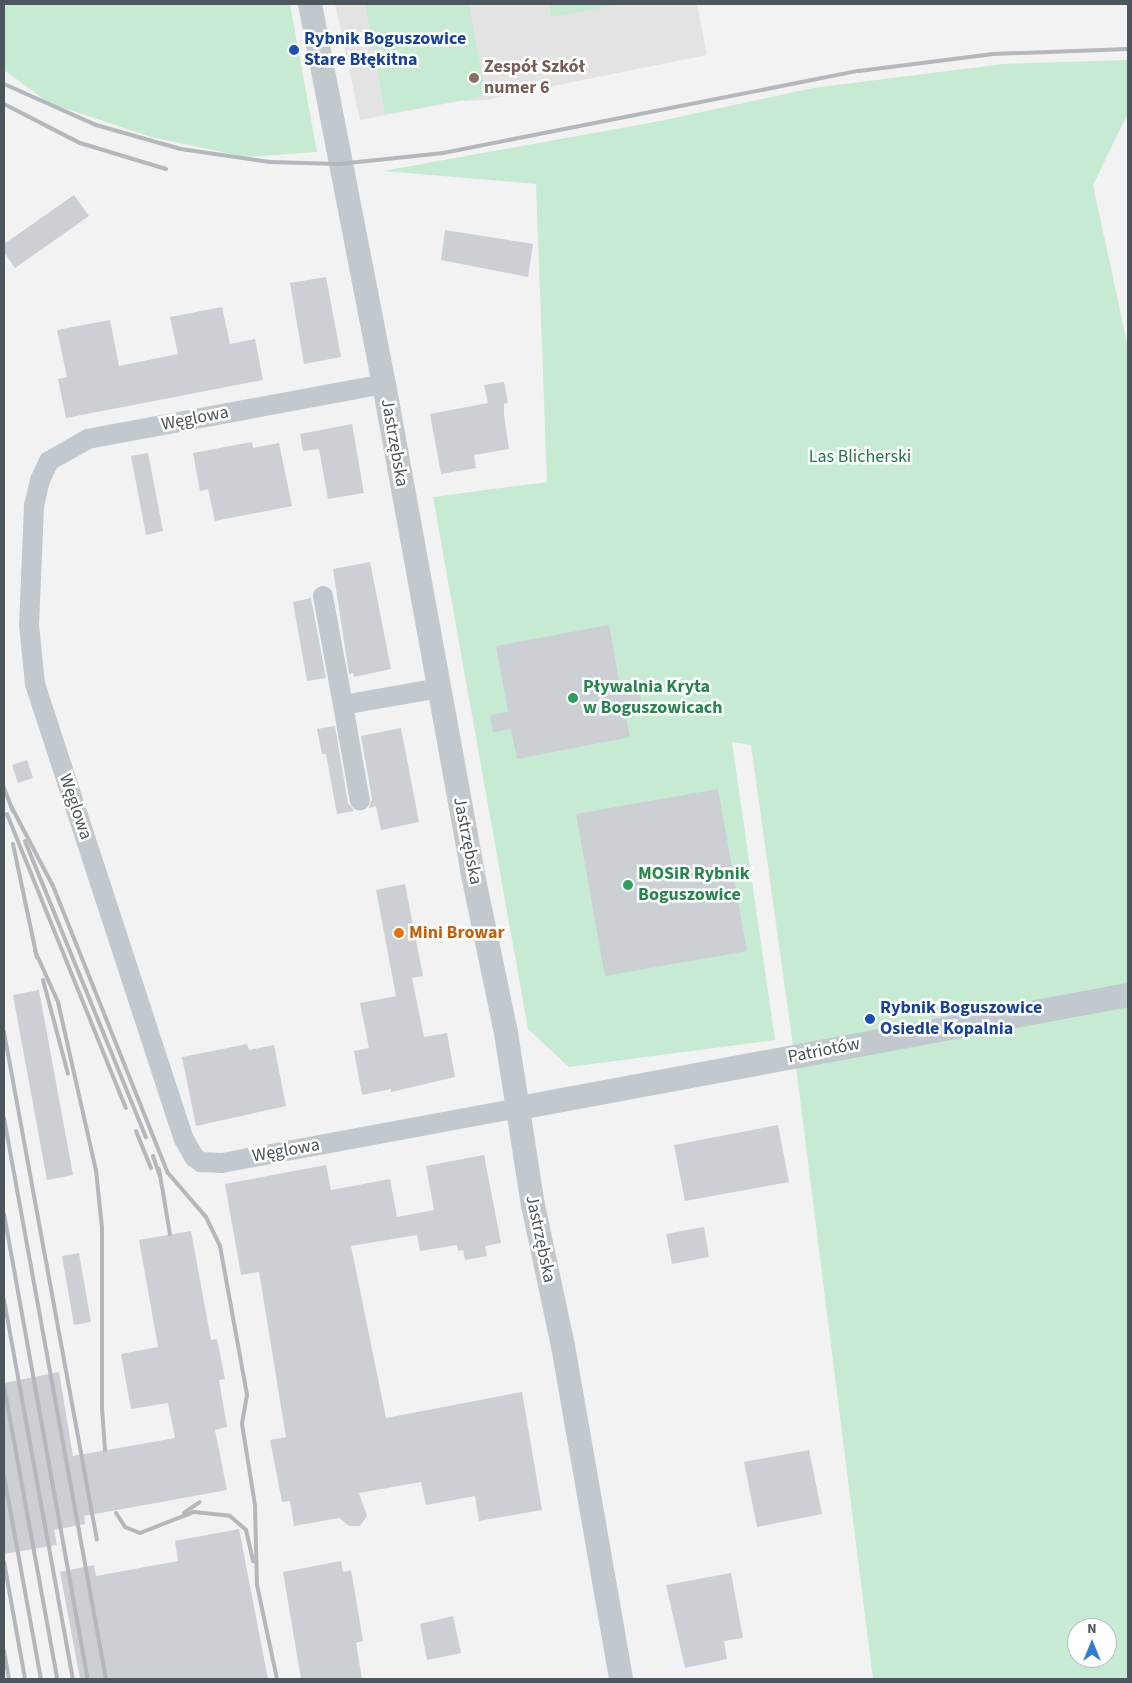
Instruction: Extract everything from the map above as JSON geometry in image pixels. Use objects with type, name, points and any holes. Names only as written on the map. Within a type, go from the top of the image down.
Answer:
[{"type":"street","name":"Jastrzębska","points":[[310,4],[384,384],[439,688],[519,1108],[533,1205],[563,1346],[621,1679]]},
{"type":"street","name":"Węglowa","points":[[384,384],[88,439],[58,453],[44,469],[34,506],[29,625],[33,675],[184,1139],[194,1157],[201,1162],[222,1163],[519,1108]]},
{"type":"street","points":[[323,596],[360,801]]},
{"type":"street","points":[[343,705],[439,688]]},
{"type":"street","name":"Patriotów","points":[[519,1108],[1128,995]]},
{"type":"shaded area","name":"Zespół Szkół numer 6","points":[[335,4],[697,4],[707,55],[485,100],[460,101],[360,120]]},
{"type":"green space","points":[[4,4],[290,4],[317,152],[246,157],[151,137],[49,103],[4,70]]},
{"type":"green space","points":[[365,4],[469,4],[486,96],[385,114]]},
{"type":"green space","points":[[549,4],[620,4],[551,17]]},
{"type":"green space","name":"Las Blicherski","points":[[1128,60],[1128,113],[1093,185],[1128,347],[1128,1679],[873,1679],[796,1067],[751,745],[732,742],[775,1040],[569,1067],[528,1029],[433,497],[547,482],[536,184],[383,171],[660,121],[813,88],[1003,64]]},
{"type":"building","points":[[74,195],[89,216],[15,268],[4,252],[4,244]]},
{"type":"building","points":[[445,230],[533,244],[528,277],[441,260]]},
{"type":"building","points":[[326,277],[341,357],[304,364],[290,283]]},
{"type":"building","points":[[222,307],[230,344],[255,339],[263,380],[66,418],[58,379],[67,377],[57,330],[110,320],[119,366],[178,354],[170,317]]},
{"type":"building","points":[[504,382],[508,403],[504,404],[504,415],[509,449],[474,455],[476,468],[441,474],[430,414],[488,403],[484,385]]},
{"type":"building","points":[[352,424],[364,493],[328,499],[319,449],[303,451],[300,434]]},
{"type":"building","points":[[252,442],[253,448],[279,443],[292,506],[215,521],[208,489],[200,491],[193,453]]},
{"type":"building","points":[[148,453],[163,531],[146,535],[131,456]]},
{"type":"building","points":[[370,562],[391,669],[354,677],[353,673],[349,674],[333,569]]},
{"type":"building","points":[[311,598],[326,678],[307,681],[293,602]]},
{"type":"building","name":"Pływalnia Kryta w Boguszowicach","points":[[609,625],[621,691],[639,688],[642,705],[624,708],[630,737],[517,759],[511,729],[493,732],[490,715],[508,712],[496,646]]},
{"type":"building","points":[[335,726],[348,803],[354,811],[337,814],[326,754],[322,754],[317,729]]},
{"type":"building","points":[[401,728],[419,822],[381,830],[376,806],[369,808],[372,799],[361,736]]},
{"type":"building","points":[[27,760],[33,778],[18,783],[12,765]]},
{"type":"building","points":[[718,789],[747,951],[605,976],[576,814]]},
{"type":"building","points":[[405,884],[423,976],[412,978],[424,1037],[447,1033],[455,1077],[391,1092],[391,1089],[362,1095],[354,1051],[369,1048],[360,1003],[396,996],[376,890]]},
{"type":"building","points":[[39,990],[73,1175],[47,1180],[13,995]]},
{"type":"building","points":[[247,1044],[249,1050],[274,1045],[286,1106],[196,1126],[182,1057]]},
{"type":"building","points":[[778,1125],[789,1182],[685,1201],[674,1145]]},
{"type":"building","points":[[484,1155],[501,1243],[485,1246],[487,1256],[465,1260],[463,1250],[458,1251],[457,1245],[420,1251],[417,1235],[351,1246],[386,1418],[522,1392],[542,1510],[479,1521],[475,1496],[426,1505],[421,1482],[359,1493],[367,1516],[360,1526],[349,1526],[339,1518],[294,1526],[290,1501],[282,1502],[270,1440],[286,1437],[259,1272],[241,1275],[225,1184],[326,1165],[331,1190],[390,1179],[397,1217],[434,1210],[426,1166]]},
{"type":"building","points":[[704,1227],[709,1257],[672,1264],[666,1234]]},
{"type":"building","points":[[191,1231],[211,1340],[217,1339],[225,1379],[219,1380],[227,1427],[215,1430],[227,1490],[84,1516],[85,1524],[54,1530],[57,1545],[4,1554],[4,1383],[59,1372],[73,1456],[175,1438],[168,1403],[131,1409],[121,1354],[158,1347],[139,1240]]},
{"type":"building","points":[[79,1253],[91,1322],[74,1325],[62,1256]]},
{"type":"building","points":[[809,1450],[822,1514],[757,1527],[744,1462]]},
{"type":"building","points":[[239,1529],[268,1679],[80,1679],[60,1572],[94,1565],[96,1576],[178,1561],[175,1541]]},
{"type":"building","points":[[341,1561],[343,1572],[351,1570],[363,1641],[356,1643],[362,1679],[301,1679],[283,1572]]},
{"type":"building","points":[[731,1573],[743,1638],[724,1641],[727,1659],[685,1668],[666,1585]]},
{"type":"building","points":[[453,1616],[461,1653],[427,1660],[420,1624]]},
{"type":"railway","points":[[4,84],[96,125],[181,149],[270,162],[339,164],[443,153],[859,71],[993,54],[1128,49]]},
{"type":"railway","points":[[4,104],[80,143],[166,169]]},
{"type":"railway","points":[[4,788],[13,811]]},
{"type":"railway","points":[[11,806],[53,886],[168,1173],[206,1217],[220,1246],[247,1395],[242,1424],[255,1505],[257,1585],[277,1679]]},
{"type":"railway","points":[[7,814],[126,1108]]},
{"type":"railway","points":[[25,841],[146,1137]]},
{"type":"railway","points":[[13,844],[37,958]]},
{"type":"railway","points":[[35,951],[58,1002],[96,1170],[102,1228],[102,1408],[105,1450]]},
{"type":"railway","points":[[43,980],[68,1074]]},
{"type":"railway","points":[[4,1032],[97,1540]]},
{"type":"railway","points":[[4,1118],[106,1679]]},
{"type":"railway","points":[[136,1131],[151,1168]]},
{"type":"railway","points":[[153,1156],[160,1176]]},
{"type":"railway","points":[[159,1169],[170,1234]]},
{"type":"railway","points":[[4,1214],[88,1679]]},
{"type":"railway","points":[[4,1300],[73,1679]]},
{"type":"railway","points":[[4,1386],[57,1679]]},
{"type":"railway","points":[[4,1476],[41,1679]]},
{"type":"railway","points":[[184,1513],[200,1502]]},
{"type":"railway","points":[[116,1513],[125,1527],[140,1533],[194,1512],[230,1516],[246,1530],[253,1561]]},
{"type":"railway","points":[[4,1562],[25,1679]]},
{"type":"railway","points":[[4,1651],[9,1679]]},
{"type":"place","name":"Rybnik Boguszowice Stare Błękitna","points":[[294,50]]},
{"type":"place","name":"Zespół Szkół numer 6","points":[[474,78]]},
{"type":"place","name":"Pływalnia Kryta w Boguszowicach","points":[[573,698]]},
{"type":"place","name":"MOSiR Rybnik Boguszowice","points":[[628,885]]},
{"type":"place","name":"Mini Browar","points":[[399,933]]},
{"type":"place","name":"Rybnik Boguszowice Osiedle Kopalnia","points":[[870,1019]]}]
